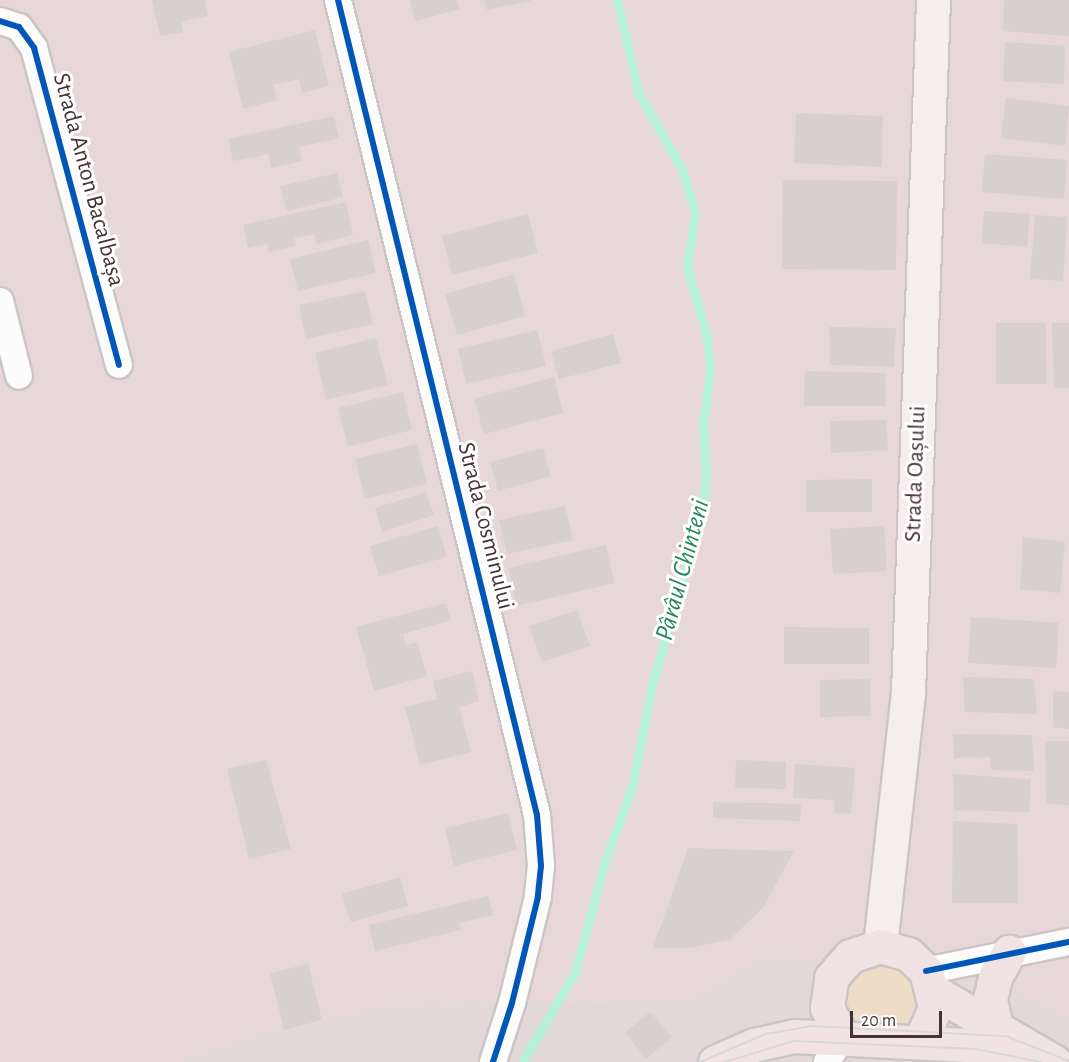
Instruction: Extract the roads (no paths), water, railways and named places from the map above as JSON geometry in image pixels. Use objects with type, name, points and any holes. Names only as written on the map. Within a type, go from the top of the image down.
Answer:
[{"type":"main road","name":"Strada Oașului","points":[[880,946],[908,692],[933,0]]},
{"type":"main road","points":[[715,1062],[777,1039],[850,956],[880,946],[908,954],[930,981],[1025,1047],[1055,1062]]},
{"type":"main road","points":[[996,1028],[990,999],[995,977],[1009,952]]},
{"type":"main road","points":[[831,978],[827,1008],[835,1049]]},
{"type":"main road","points":[[921,1040],[933,1018],[930,981]]},
{"type":"main road","points":[[777,1039],[835,1049],[921,1040],[1025,1047]]},
{"type":"street","name":"Strada Cosminului","points":[[338,0],[537,815],[541,866],[538,897],[512,1004],[492,1062]]},
{"type":"street","name":"Strada Anton Bacalbașa","points":[[0,21],[19,27],[34,48],[119,365]]},
{"type":"street","points":[[0,301],[20,376]]},
{"type":"street","points":[[930,981],[1009,952],[1069,942]]},
{"type":"waterway","name":"Pârâul Chinteni","points":[[522,1062],[575,972],[604,865],[633,783],[652,685],[703,509],[706,475],[703,426],[710,368],[707,337],[687,267],[695,212],[683,171],[639,94],[617,0]]},
{"type":"tram line","points":[[700,1062],[766,1034],[813,1026],[1006,1036],[1069,1061]]},
{"type":"tram line","points":[[725,1062],[794,1041],[976,1049],[1041,1062]]}]
